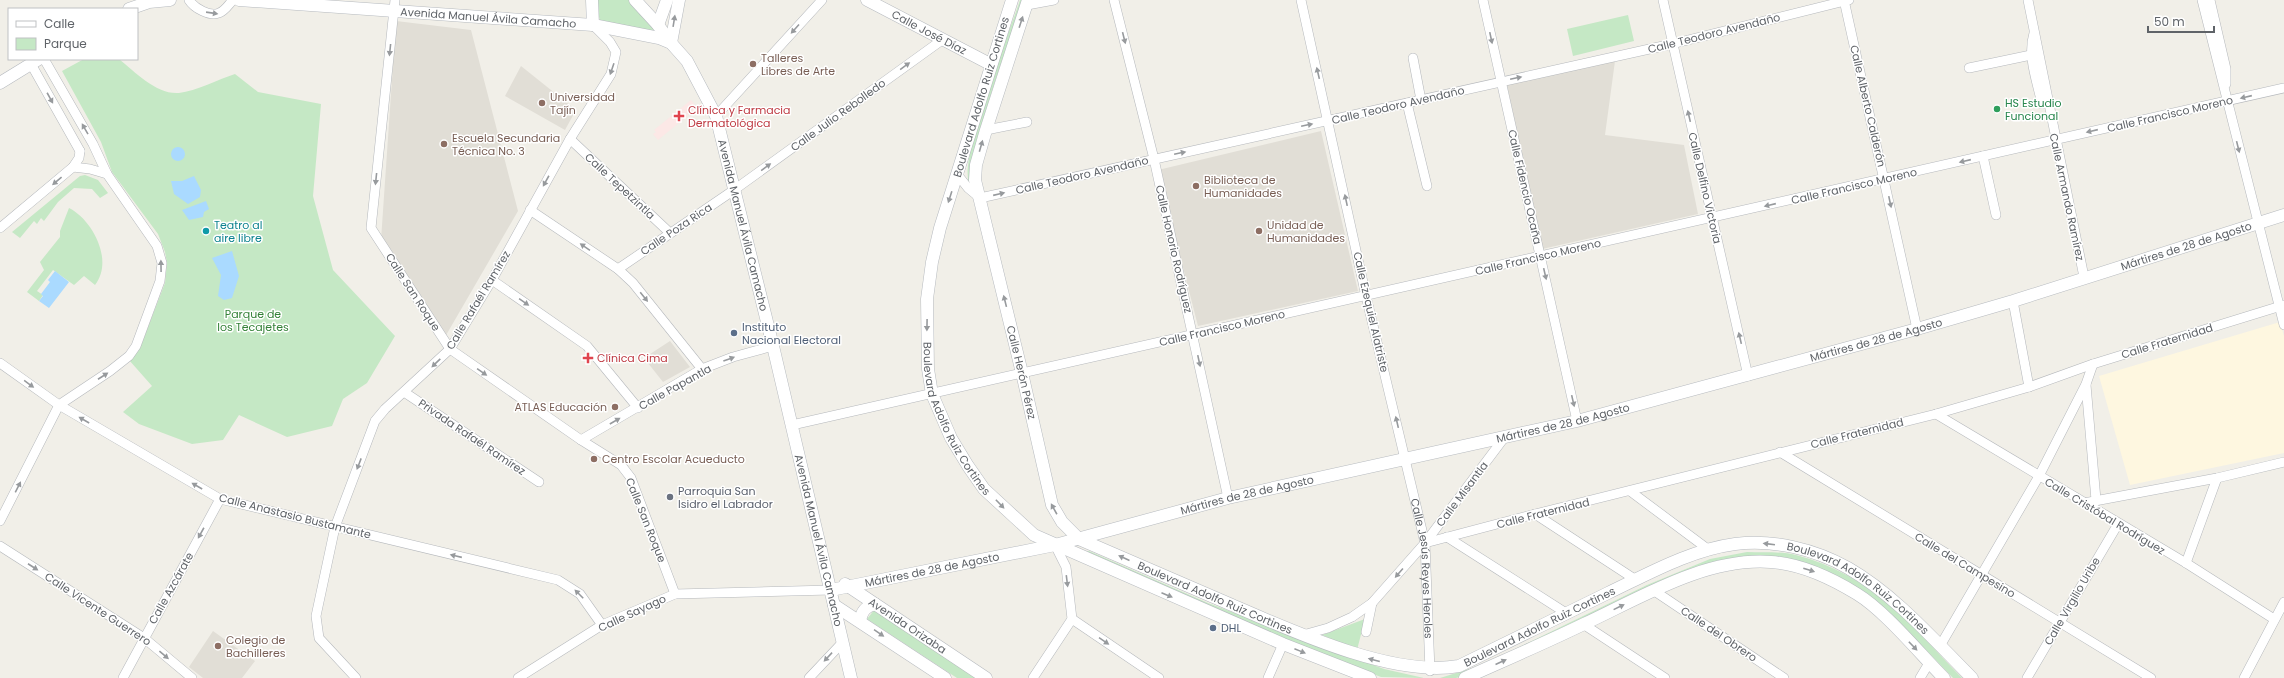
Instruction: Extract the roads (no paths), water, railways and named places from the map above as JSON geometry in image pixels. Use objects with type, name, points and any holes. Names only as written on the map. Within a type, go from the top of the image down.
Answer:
[{"type":"main road","points":[[131,8],[148,1],[170,0]]},
{"type":"main road","name":"Avenida Manuel Ávila Camacho","points":[[240,0],[395,6],[593,25],[659,38],[671,42],[688,61],[716,116],[792,425],[851,678]]},
{"type":"main road","points":[[592,0],[593,25]]},
{"type":"main road","points":[[635,0],[671,42]]},
{"type":"main road","points":[[658,25],[667,0]]},
{"type":"main road","points":[[671,42],[679,0]]},
{"type":"main road","name":"Calle José Díaz","points":[[867,0],[990,64]]},
{"type":"main road","name":"Boulevard Adolfo Ruiz Cortines","points":[[1012,0],[990,64],[935,248],[927,299],[928,369],[932,394],[951,438],[968,466],[984,488],[1034,535],[1353,676],[1370,678]]},
{"type":"main road","name":"Boulevard Adolfo Ruiz Cortines","points":[[980,198],[975,180],[976,165],[1027,3]]},
{"type":"main road","points":[[0,83],[35,62]]},
{"type":"main road","name":"Calle Herón Pérez","points":[[980,198],[1052,505],[1062,522],[1079,539]]},
{"type":"main road","name":"Mártires de 28 de Agosto","points":[[831,590],[1055,545],[1228,498],[1406,460],[1577,421],[1748,376],[1917,329],[2013,301],[2084,277],[2284,215]]},
{"type":"main road","name":"Boulevard Adolfo Ruiz Cortines","points":[[1079,539],[1303,635],[1361,657],[1430,674],[1459,666],[1636,580],[1708,550],[1734,544],[1765,543],[1819,555],[1847,567],[1868,580],[1940,646],[1972,678]]},
{"type":"main road","name":"Boulevard Adolfo Ruiz Cortines","points":[[1465,678],[1653,590],[1691,574],[1744,563],[1770,561],[1792,565],[1815,572],[1859,595],[1879,612],[1944,678]]},
{"type":"main road","name":"Avenida Orizaba","points":[[828,575],[848,586],[986,678]]},
{"type":"main road","points":[[860,621],[867,606],[875,604]]},
{"type":"main road","name":"Avenida Orizaba","points":[[834,605],[945,678]]},
{"type":"street","points":[[189,0],[196,7],[214,14],[221,12],[233,0]]},
{"type":"street","points":[[716,116],[822,0]]},
{"type":"street","points":[[1027,3],[1054,0]]},
{"type":"street","name":"Calle Honorio Rodríguez","points":[[1114,0],[1154,159],[1194,335],[1228,498]]},
{"type":"street","name":"Calle Ezequiel Alatriste","points":[[1301,0],[1329,121],[1366,296],[1406,460]]},
{"type":"street","name":"Calle Fidencio Ocaña","points":[[1483,0],[1577,421]]},
{"type":"street","name":"Calle Delfino Victoria","points":[[1663,0],[1748,376]]},
{"type":"street","name":"Calle Teodoro Avendaño","points":[[980,198],[1329,121],[1500,81],[1672,44],[1846,0]]},
{"type":"street","name":"Calle Alberto Calderón","points":[[1846,0],[1917,329]]},
{"type":"street","name":"Calle Armando Ramírez","points":[[2028,0],[2050,117],[2056,139],[2084,277]]},
{"type":"street","points":[[2202,0],[2257,223],[2281,306],[2284,325]]},
{"type":"street","points":[[2210,0],[2226,68],[2227,101]]},
{"type":"street","name":"Calle San Roque","points":[[395,6],[371,228],[450,349],[581,440],[621,465],[631,478],[675,594]]},
{"type":"street","name":"Calle Rafaél Ramírez","points":[[356,678],[318,638],[316,616],[335,527],[375,421],[450,349],[492,280],[570,139],[611,74],[615,64],[616,52],[610,42],[593,25]]},
{"type":"street","name":"Calle Armando Ramírez","points":[[2034,31],[2030,44],[2031,55],[2043,107],[2050,117]]},
{"type":"street","name":"Calle Julio Rebolledo","points":[[734,190],[942,40]]},
{"type":"street","points":[[1969,68],[2031,55]]},
{"type":"street","points":[[1413,58],[1420,100]]},
{"type":"street","points":[[0,521],[59,405],[129,356],[136,346],[160,281],[162,263],[158,246],[107,174],[93,144],[45,60]]},
{"type":"street","points":[[0,228],[73,167],[79,158],[80,151],[35,62]]},
{"type":"street","name":"Calle Francisco Moreno","points":[[792,425],[2284,88]]},
{"type":"street","points":[[1407,103],[1427,186]]},
{"type":"street","points":[[986,130],[1027,122]]},
{"type":"street","name":"Calle Tepetzintla","points":[[570,139],[670,233]]},
{"type":"street","points":[[80,151],[90,148],[93,144]]},
{"type":"street","points":[[1983,156],[1996,215]]},
{"type":"street","points":[[73,167],[90,169],[107,174]]},
{"type":"street","points":[[957,174],[968,188],[980,198]]},
{"type":"street","name":"Calle Poza Rica","points":[[618,269],[734,190]]},
{"type":"street","points":[[530,210],[618,269],[633,284],[702,369]]},
{"type":"street","points":[[492,280],[587,346],[638,408]]},
{"type":"street","points":[[2013,301],[2029,387]]},
{"type":"street","name":"Calle Fraternidad","points":[[1424,543],[1780,452],[1936,414],[2029,387],[2093,364],[2281,306]]},
{"type":"street","name":"Calle Papantla","points":[[581,440],[638,408],[702,369],[733,357],[773,346]]},
{"type":"street","name":"Calle Anastasio Bustamante","points":[[0,363],[59,405],[220,499],[558,580],[580,594],[602,625]]},
{"type":"street","points":[[1940,646],[2039,476],[2086,384],[2093,364]]},
{"type":"street","points":[[2086,384],[2096,500]]},
{"type":"street","name":"Privada Rafaél Ramírez","points":[[404,392],[539,482]]},
{"type":"street","name":"Calle Cristóbal Rodríguez","points":[[1936,414],[2118,524],[2186,563],[2274,619]]},
{"type":"street","name":"Calle Misantla","points":[[1303,635],[1328,628],[1372,603],[1424,543],[1504,438]]},
{"type":"street","name":"Calle del Campesino","points":[[1780,452],[2151,678]]},
{"type":"street","name":"Calle Jesús Reyes Heroles","points":[[1406,460],[1424,543],[1430,674]]},
{"type":"street","points":[[2084,503],[2217,478],[2284,462]]},
{"type":"street","points":[[2186,563],[2217,478]]},
{"type":"street","points":[[1630,491],[1708,550]]},
{"type":"street","name":"Calle Azcárate","points":[[122,678],[220,499]]},
{"type":"street","points":[[1535,514],[1636,580]]},
{"type":"street","name":"Calle Virgilio Uribe","points":[[2027,678],[2118,524]]},
{"type":"street","points":[[1447,537],[1566,614]]},
{"type":"street","points":[[1033,678],[1072,619],[1066,567],[1055,545]]},
{"type":"street","name":"Calle Vicente Guerrero","points":[[0,546],[144,638],[192,678]]},
{"type":"street","name":"Calle Sayago","points":[[518,678],[602,625],[675,594],[831,590]]},
{"type":"street","name":"Calle del Obrero","points":[[1653,590],[1784,678]]},
{"type":"street","points":[[2244,678],[2284,602]]},
{"type":"street","name":"Calle Misantla","points":[[1366,632],[1372,603]]},
{"type":"street","points":[[1072,619],[1159,678]]},
{"type":"street","points":[[1583,624],[1665,678]]},
{"type":"street","points":[[809,678],[842,643]]},
{"type":"street","points":[[1268,678],[1283,644]]},
{"type":"street","points":[[1920,678],[1929,663]]},
{"type":"water","points":[[175,147],[181,147],[185,151],[185,157],[181,161],[175,161],[171,157],[171,151]]},
{"type":"water","points":[[194,176],[201,190],[200,197],[188,204],[174,194],[171,181],[182,181]]},
{"type":"water","points":[[206,201],[209,209],[204,212],[203,217],[189,220],[182,210]]},
{"type":"water","points":[[232,251],[239,276],[232,298],[224,300],[218,296],[221,275],[212,258]]},
{"type":"water","points":[[55,271],[69,282],[49,308],[39,301],[43,296],[41,294],[50,282],[48,280]]},
{"type":"place","name":"Talleres Libres de Arte","points":[[753,64]]},
{"type":"place","name":"Universidad Tajín","points":[[542,103]]},
{"type":"place","name":"HS Estudio Funcional","points":[[1997,109]]},
{"type":"place","name":"Clínica y Farmacia Dermatológica","points":[[679,116]]},
{"type":"place","name":"Escuela Secundaria Técnica No. 3","points":[[444,144]]},
{"type":"place","name":"Biblioteca de Humanidades","points":[[1196,186]]},
{"type":"place","name":"Teatro al aire libre","points":[[206,231]]},
{"type":"place","name":"Unidad de Humanidades","points":[[1259,231]]},
{"type":"place","name":"Instituto Nacional Electoral","points":[[734,333]]},
{"type":"place","name":"Clínica Cima","points":[[588,358]]},
{"type":"place","name":"ATLAS Educación","points":[[615,407]]},
{"type":"place","name":"Centro Escolar Acueducto","points":[[594,459]]},
{"type":"place","name":"Parroquia San Isidro el Labrador","points":[[670,497]]},
{"type":"place","name":"DHL","points":[[1213,628]]},
{"type":"place","name":"Colegio de Bachilleres","points":[[218,646]]},
{"type":"park label","name":"Parque de los Tecajetes","points":[[253,320]]}]
